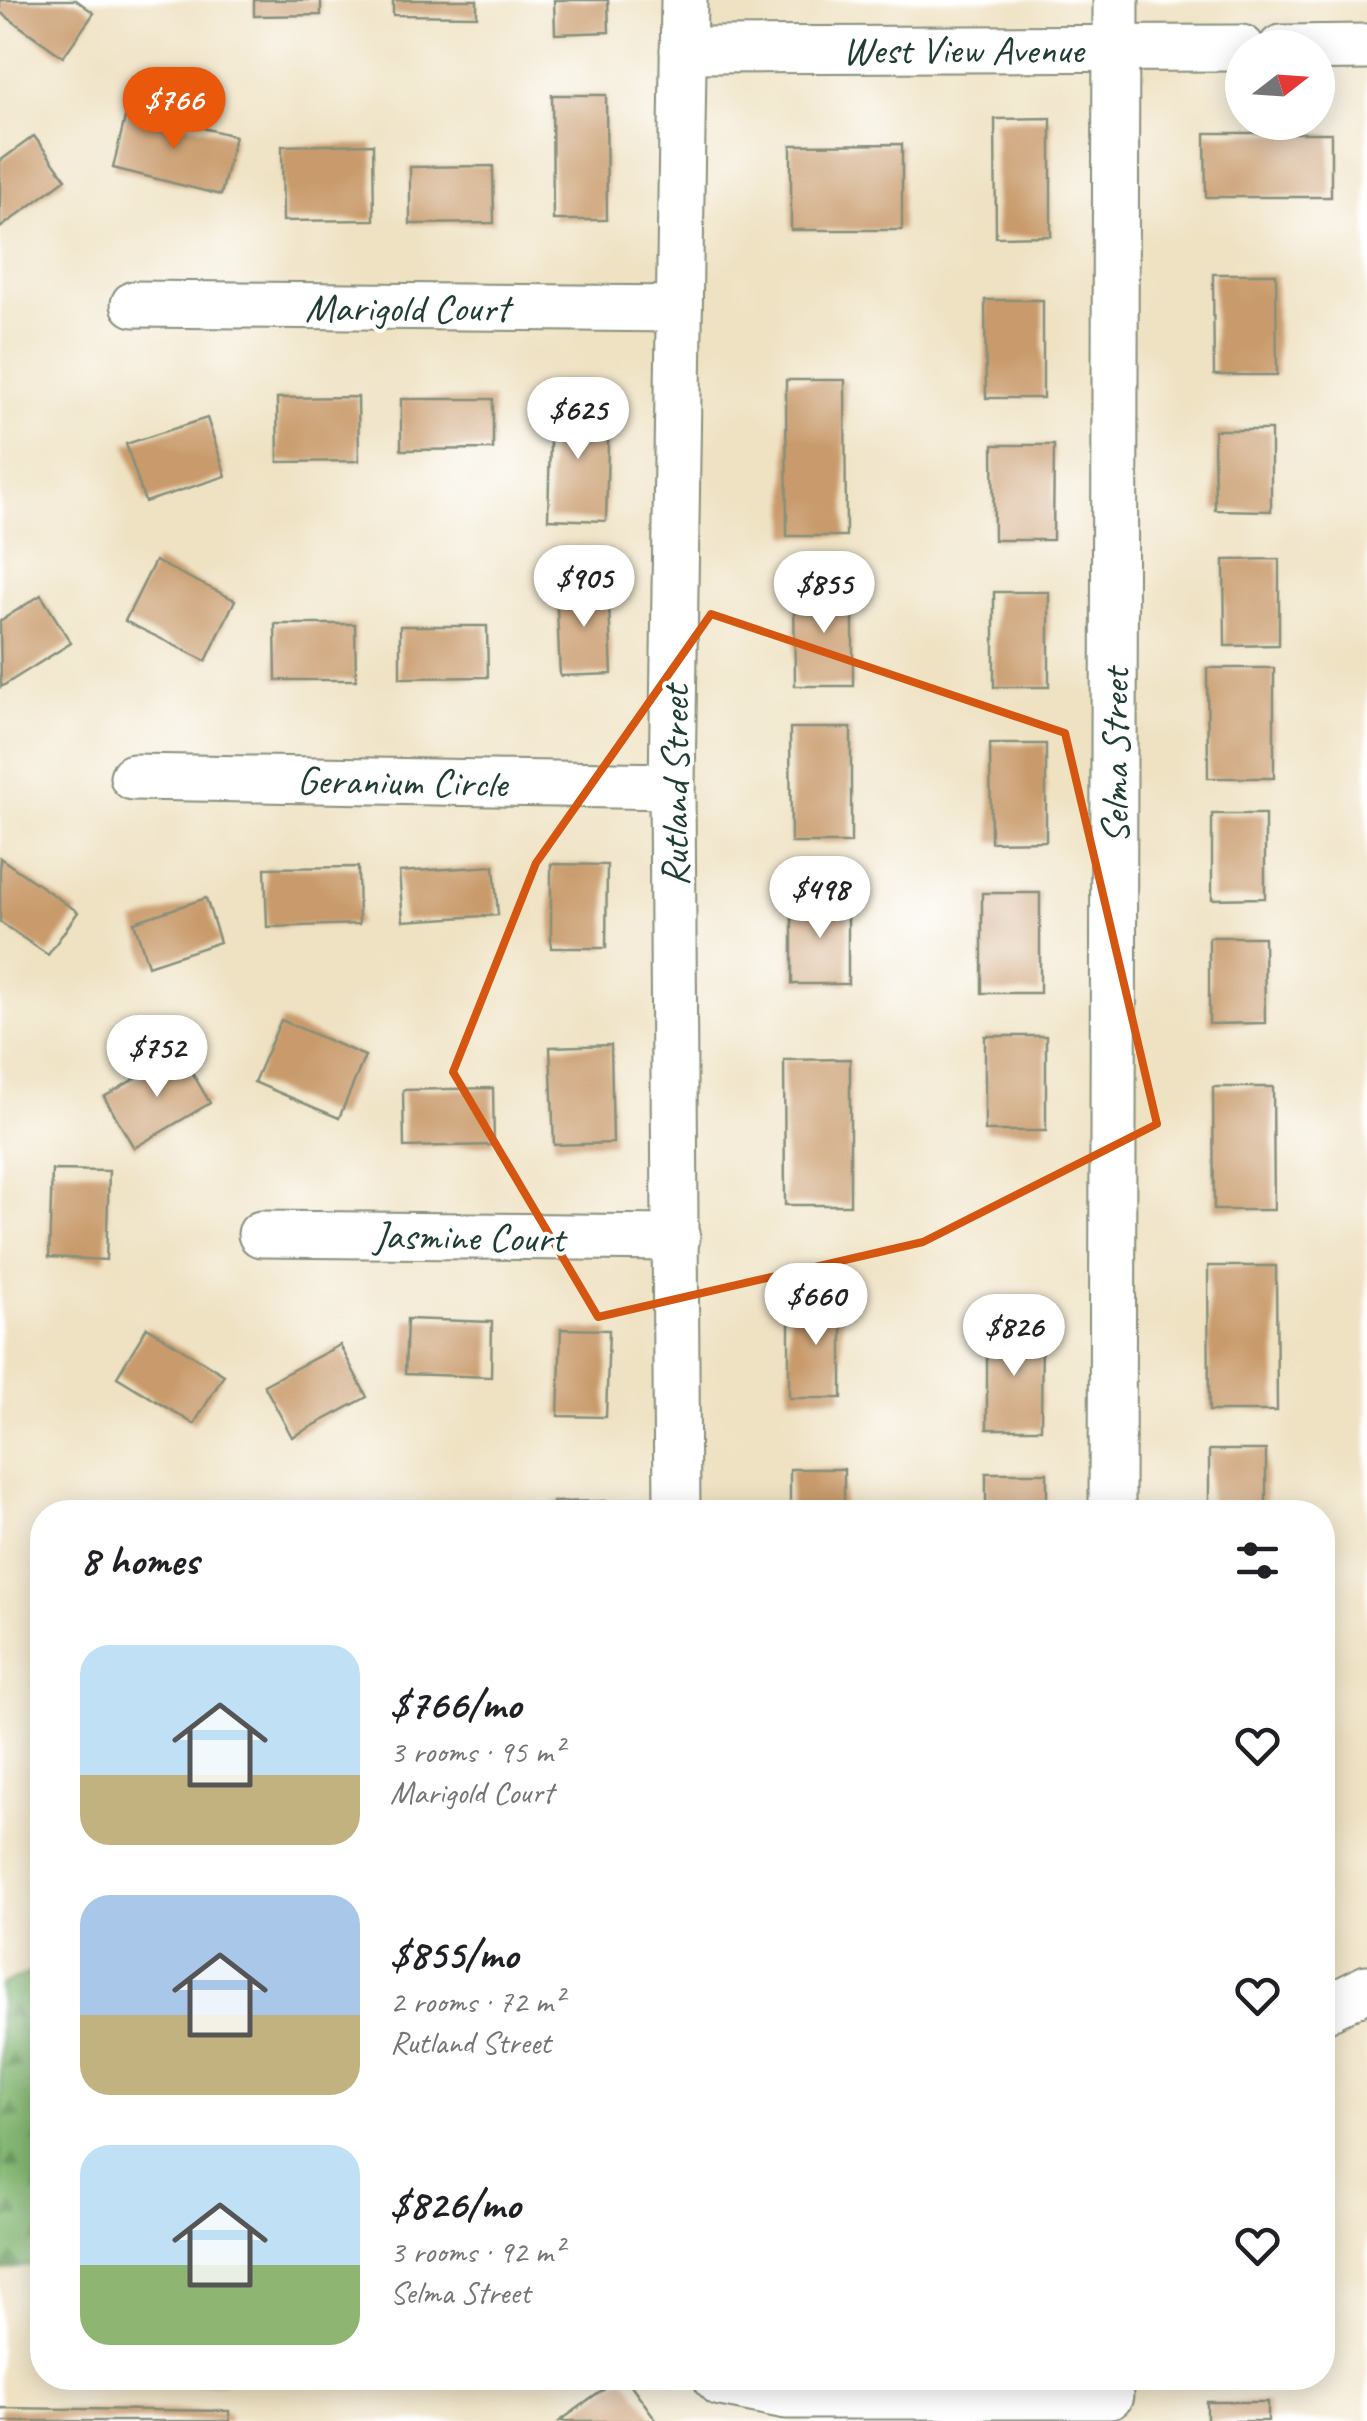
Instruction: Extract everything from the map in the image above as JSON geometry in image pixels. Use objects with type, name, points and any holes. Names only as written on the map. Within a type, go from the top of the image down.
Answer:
[{"type":"street","name":"Rutland Street","points":[[677,1500],[672,786],[684,0]]},
{"type":"street","name":"Selma Street","points":[[1112,1500],[1116,0]]},
{"type":"street","points":[[1335,47],[1367,47]]},
{"type":"street","name":"West View Avenue","points":[[683,50],[1225,48]]},
{"type":"street","name":"Marigold Court","points":[[134,304],[679,309]]},
{"type":"street","name":"Geranium Circle","points":[[132,777],[672,786]]},
{"type":"street","name":"Jasmine Court","points":[[260,1234],[677,1238]]},
{"type":"street","points":[[1335,2004],[1367,1988]]},
{"type":"street","points":[[756,2390],[786,2396],[1110,2398]]},
{"type":"highlighted area","points":[[711,614],[1065,733],[1157,1124],[923,1242],[598,1317],[453,1072],[536,863]]},
{"type":"green space","points":[[30,1973],[30,2265],[0,2271],[0,1985]]},
{"type":"building","points":[[0,0],[76,0],[94,13],[63,57],[0,12]]},
{"type":"building","points":[[254,0],[321,0],[321,15],[254,16]]},
{"type":"building","points":[[393,0],[477,0],[477,16],[393,15]]},
{"type":"building","points":[[554,0],[608,0],[609,32],[555,34]]},
{"type":"building","points":[[552,95],[606,95],[607,220],[553,220]]},
{"type":"building","points":[[127,109],[235,136],[221,195],[113,168]]},
{"type":"building","points":[[1051,118],[1051,236],[996,237],[995,119]]},
{"type":"building","points":[[1205,133],[1225,133],[1225,140],[1331,140],[1331,197],[1206,197]]},
{"type":"building","points":[[34,136],[66,179],[0,228],[0,161]]},
{"type":"building","points":[[373,144],[374,220],[283,221],[282,146]]},
{"type":"building","points":[[902,144],[902,230],[791,230],[791,145]]},
{"type":"building","points":[[493,166],[494,223],[410,224],[410,167]]},
{"type":"building","points":[[1213,274],[1276,274],[1277,375],[1214,375]]},
{"type":"building","points":[[985,300],[1043,300],[1043,398],[986,398]]},
{"type":"building","points":[[786,380],[845,380],[846,536],[787,536]]},
{"type":"building","points":[[358,397],[359,461],[278,462],[277,398]]},
{"type":"building","points":[[401,399],[493,399],[493,449],[401,450]]},
{"type":"building","points":[[551,403],[609,405],[606,521],[548,519]]},
{"type":"building","points":[[207,418],[226,476],[145,502],[126,444]]},
{"type":"building","points":[[1214,430],[1271,430],[1271,511],[1215,510]]},
{"type":"building","points":[[993,445],[1054,445],[1053,540],[994,540]]},
{"type":"building","points":[[1279,559],[1279,645],[1225,646],[1224,560]]},
{"type":"building","points":[[155,561],[235,600],[206,661],[125,621]]},
{"type":"building","points":[[608,584],[612,674],[560,676],[556,586]]},
{"type":"building","points":[[794,587],[853,587],[853,686],[795,686]]},
{"type":"building","points":[[994,592],[1049,592],[1049,687],[994,687]]},
{"type":"building","points":[[41,595],[71,643],[1,687],[0,621]]},
{"type":"building","points":[[275,624],[355,624],[356,680],[276,680]]},
{"type":"building","points":[[400,626],[487,626],[488,677],[400,678]]},
{"type":"building","points":[[1207,668],[1274,668],[1274,778],[1208,778]]},
{"type":"building","points":[[790,728],[851,728],[851,843],[791,843]]},
{"type":"building","points":[[990,744],[1046,744],[1046,841],[991,842]]},
{"type":"building","points":[[1212,814],[1265,814],[1265,898],[1212,899]]},
{"type":"building","points":[[0,858],[78,912],[48,955],[0,922]]},
{"type":"building","points":[[551,864],[607,865],[606,948],[551,948]]},
{"type":"building","points":[[494,866],[498,915],[403,921],[399,872]]},
{"type":"building","points":[[358,867],[359,924],[267,927],[265,868]]},
{"type":"building","points":[[982,893],[1040,893],[1040,993],[982,993]]},
{"type":"building","points":[[206,898],[220,942],[148,966],[134,922]]},
{"type":"building","points":[[848,898],[848,984],[792,984],[792,899]]},
{"type":"building","points":[[1209,937],[1264,937],[1265,1023],[1209,1024]]},
{"type":"building","points":[[281,1020],[365,1056],[339,1118],[254,1082]]},
{"type":"building","points":[[985,1036],[1046,1036],[1046,1131],[985,1131]]},
{"type":"building","points":[[611,1045],[613,1143],[554,1145],[550,1047]]},
{"type":"building","points":[[180,1052],[210,1103],[134,1148],[104,1097]]},
{"type":"building","points":[[850,1059],[850,1205],[785,1205],[784,1060]]},
{"type":"building","points":[[1213,1087],[1273,1087],[1274,1210],[1214,1210]]},
{"type":"building","points":[[493,1088],[494,1145],[404,1147],[403,1090]]},
{"type":"building","points":[[52,1170],[109,1171],[106,1260],[49,1257]]},
{"type":"building","points":[[1208,1266],[1276,1266],[1277,1411],[1209,1411]]},
{"type":"building","points":[[789,1297],[842,1297],[842,1398],[789,1398]]},
{"type":"building","points":[[407,1319],[492,1322],[491,1377],[405,1374]]},
{"type":"building","points":[[147,1327],[224,1375],[194,1424],[117,1377]]},
{"type":"building","points":[[561,1329],[609,1330],[606,1417],[558,1416]]},
{"type":"building","points":[[987,1329],[1042,1329],[1041,1429],[987,1429]]},
{"type":"building","points":[[340,1345],[367,1397],[292,1437],[264,1385]]},
{"type":"building","points":[[1209,1450],[1266,1450],[1266,1500],[1209,1500]]},
{"type":"building","points":[[790,1469],[844,1469],[844,1500],[790,1500]]},
{"type":"building","points":[[986,1473],[1047,1473],[1047,1500],[986,1500]]},
{"type":"building","points":[[603,2390],[635,2390],[657,2421],[560,2421]]},
{"type":"building","points":[[1207,2402],[1268,2402],[1268,2421],[1207,2421]]},
{"type":"building","points":[[0,2408],[229,2411],[230,2421],[0,2421]]}]
